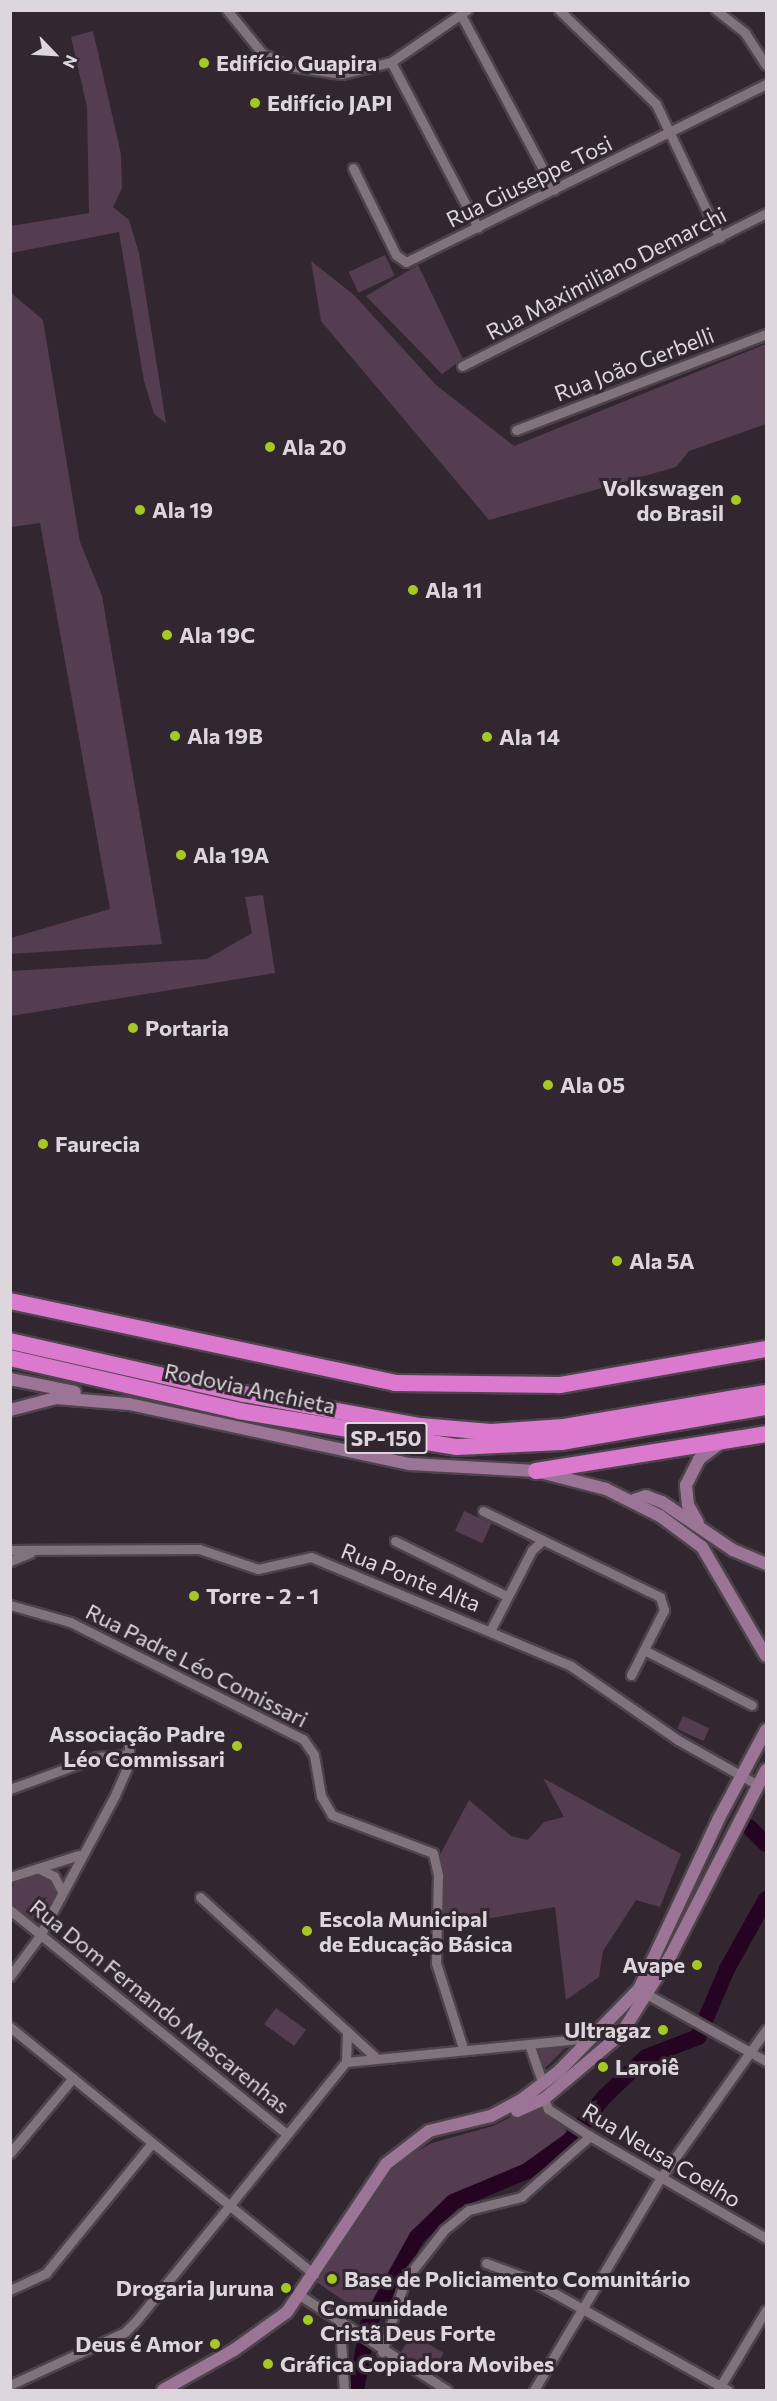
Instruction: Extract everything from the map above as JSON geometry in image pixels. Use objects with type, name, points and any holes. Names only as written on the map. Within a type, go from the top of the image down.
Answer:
[{"type":"highway","name":"Rodovia Anchieta","points":[[10,1299],[39,1307],[407,1383],[560,1385],[766,1349]]},
{"type":"highway","name":"Rodovia Anchieta","points":[[10,1341],[256,1396],[420,1426],[491,1432],[564,1427],[766,1393]]},
{"type":"highway","name":"Rodovia Anchieta","points":[[10,1358],[239,1411],[457,1447],[561,1442],[766,1407]]},
{"type":"highway","points":[[536,1471],[766,1434]]},
{"type":"main road","points":[[10,1379],[410,1464],[536,1471],[634,1500],[694,1539],[718,1569],[766,1656]]},
{"type":"main road","points":[[10,1410],[56,1398],[129,1404]]},
{"type":"main road","points":[[699,1524],[688,1504],[686,1485],[699,1459],[721,1443]]},
{"type":"main road","points":[[634,1500],[653,1498],[699,1524],[733,1550],[766,1564]]},
{"type":"main road","points":[[718,1569],[722,1557],[733,1550]]},
{"type":"main road","points":[[470,2123],[543,2084],[559,2071],[590,2038],[644,1992],[740,1776],[766,1730]]},
{"type":"main road","points":[[163,2391],[250,2340],[302,2296],[386,2164],[429,2131],[492,2121],[544,2099],[621,2034],[766,1770]]},
{"type":"main road","points":[[544,2099],[559,2071]]},
{"type":"street","points":[[227,10],[262,53],[288,66],[341,74],[391,62],[464,13],[554,190]]},
{"type":"street","points":[[559,10],[638,82],[669,133],[720,238]]},
{"type":"street","points":[[716,10],[745,33],[766,65]]},
{"type":"street","points":[[391,62],[478,228]]},
{"type":"street","name":"Rua Giuseppe Tosi","points":[[353,168],[402,261],[478,228],[766,84]]},
{"type":"street","name":"Rua Maximiliano Demarchi","points":[[462,366],[766,213]]},
{"type":"street","name":"Rua João Gerbelli","points":[[516,430],[766,334]]},
{"type":"street","points":[[483,1511],[660,1597],[663,1610],[632,1675]]},
{"type":"street","points":[[490,1631],[532,1550],[543,1540]]},
{"type":"street","points":[[395,1541],[507,1596]]},
{"type":"street","name":"Rua Ponte Alta","points":[[10,1550],[32,1552],[199,1549],[258,1569],[311,1557],[490,1631],[590,1677],[678,1740],[758,1785]]},
{"type":"street","name":"Rua Ponte Alta","points":[[10,1561],[32,1552]]},
{"type":"street","name":"Rua Padre Léo Comissari","points":[[10,1605],[70,1622],[303,1739],[314,1755],[321,1796],[332,1815],[433,1853],[438,1875],[436,1964],[463,2048]]},
{"type":"street","points":[[644,1650],[752,1705]]},
{"type":"street","points":[[10,1788],[97,1757],[129,1749],[115,1795],[80,1855],[39,1937],[10,1976]]},
{"type":"street","points":[[12,1878],[80,1855]]},
{"type":"street","points":[[38,1868],[54,1876],[62,1892]]},
{"type":"street","points":[[200,1897],[375,2057]]},
{"type":"street","name":"Rua Dom Fernando Mascarenhas","points":[[10,1910],[39,1937],[285,2133]]},
{"type":"street","points":[[21,1920],[49,1919]]},
{"type":"street","points":[[644,1992],[694,2017],[766,2061]]},
{"type":"street","points":[[10,2027],[314,2274]]},
{"type":"street","points":[[534,2391],[660,2179],[766,2030]]},
{"type":"street","points":[[10,2385],[125,2332],[285,2133],[346,2062],[347,2031]]},
{"type":"street","points":[[346,2062],[463,2048],[590,2038]]},
{"type":"street","points":[[529,2044],[543,2084]]},
{"type":"street","points":[[10,2153],[73,2078]]},
{"type":"street","name":"Rua Neusa Coelho","points":[[544,2099],[568,2122],[660,2179],[766,2238]]},
{"type":"street","points":[[382,2352],[405,2280],[444,2230],[469,2210],[521,2197],[588,2134]]},
{"type":"street","points":[[10,2290],[52,2267],[152,2144]]},
{"type":"street","points":[[486,2263],[529,2279],[723,2389],[766,2310]]},
{"type":"street","points":[[302,2296],[340,2325],[433,2387],[447,2391]]},
{"type":"street","points":[[335,2391],[345,2388],[340,2325]]},
{"type":"shaded area","points":[[93,31],[121,154],[122,188],[113,207],[129,220],[139,253],[166,423],[154,414],[144,381],[119,232],[11,253],[11,226],[89,213],[87,107],[71,37]]},
{"type":"shaded area","points":[[385,255],[395,276],[358,293],[349,272]]},
{"type":"shaded area","points":[[311,261],[354,295],[436,385],[514,446],[766,344],[766,424],[689,451],[676,467],[489,520],[321,321]]},
{"type":"shaded area","points":[[418,265],[463,359],[442,374],[366,296]]},
{"type":"shaded area","points":[[10,292],[43,320],[80,542],[102,596],[162,944],[11,954],[11,938],[110,909],[40,523],[11,527]]},
{"type":"shaded area","points":[[263,895],[275,973],[11,1016],[11,971],[207,959],[252,933],[245,897]]},
{"type":"shaded area","points":[[464,1511],[491,1523],[482,1543],[455,1531]]},
{"type":"shaded area","points":[[683,1716],[709,1728],[703,1741],[677,1729]]},
{"type":"shaded area","points":[[543,1778],[681,1854],[660,1907],[636,1900],[603,1951],[599,1977],[566,2000],[555,1907],[439,1927],[441,1853],[469,1800],[511,1836],[528,1840],[544,1822],[564,1817]]},
{"type":"shaded area","points":[[33,1873],[49,1880],[56,1896],[49,1912],[33,1919],[17,1912],[10,1896],[17,1880]]},
{"type":"shaded area","points":[[276,2008],[306,2030],[294,2046],[264,2024]]},
{"type":"shaded area","points":[[535,2048],[565,2048],[543,2070]]},
{"type":"shaded area","points":[[529,2108],[541,2108],[570,2134],[526,2166],[451,2200],[431,2217],[365,2315],[315,2281],[382,2176],[399,2161],[432,2143],[493,2126]]},
{"type":"shaded area","points":[[412,2334],[444,2353],[432,2372],[401,2353]]},
{"type":"waterway","points":[[749,1827],[766,1844]]},
{"type":"waterway","points":[[356,2390],[368,2325],[417,2237],[453,2202],[527,2171],[570,2140],[604,2097],[646,2057],[698,2037],[727,1969],[766,1899]]},
{"type":"place","name":"Edifício Guapira","points":[[204,63]]},
{"type":"place","name":"Edifício JAPI","points":[[255,103]]},
{"type":"place","name":"Ala 20","points":[[270,447]]},
{"type":"place","name":"Volkswagen do Brasil","points":[[736,500]]},
{"type":"place","name":"Ala 19","points":[[140,510]]},
{"type":"place","name":"Ala 11","points":[[413,590]]},
{"type":"place","name":"Ala 19C","points":[[167,635]]},
{"type":"place","name":"Ala 19B","points":[[175,736]]},
{"type":"place","name":"Ala 14","points":[[487,737]]},
{"type":"place","name":"Ala 19A","points":[[181,855]]},
{"type":"place","name":"Portaria","points":[[133,1028]]},
{"type":"place","name":"Ala 05","points":[[548,1085]]},
{"type":"place","name":"Faurecia","points":[[43,1144]]},
{"type":"place","name":"Ala 5A","points":[[617,1261]]},
{"type":"place","name":"Torre - 2 - 1","points":[[194,1596]]},
{"type":"place","name":"Associação Padre Léo Commissari","points":[[237,1746]]},
{"type":"place","name":"Escola Municipal de Educação Básica","points":[[307,1931]]},
{"type":"place","name":"Avape","points":[[697,1965]]},
{"type":"place","name":"Ultragaz","points":[[663,2030]]},
{"type":"place","name":"Laroiê","points":[[603,2067]]},
{"type":"place","name":"Base de Policiamento Comunitário","points":[[332,2279]]},
{"type":"place","name":"Drogaria Juruna","points":[[286,2288]]},
{"type":"place","name":"Comunidade Cristã Deus Forte","points":[[308,2320]]},
{"type":"place","name":"Deus é Amor","points":[[215,2344]]},
{"type":"place","name":"Gráfica Copiadora Movibes","points":[[268,2364]]}]
